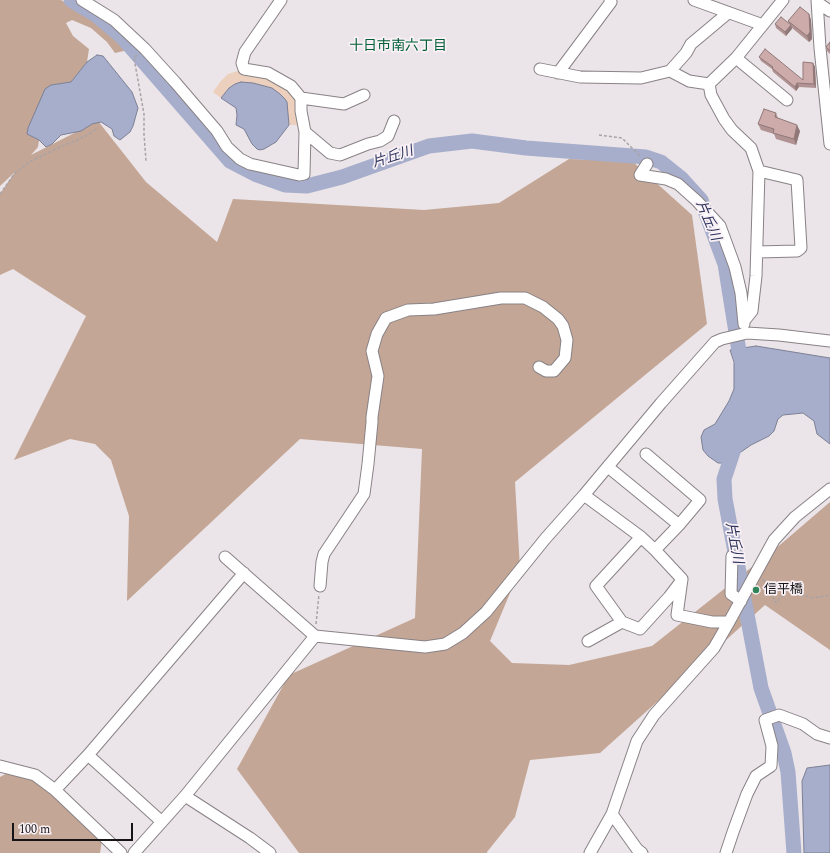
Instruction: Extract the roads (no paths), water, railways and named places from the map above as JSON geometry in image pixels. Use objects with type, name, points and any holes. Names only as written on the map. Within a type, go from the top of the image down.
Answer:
[{"type":"street","points":[[82,0],[114,20],[145,49],[176,82],[217,130],[227,147],[240,159],[250,164],[299,175],[304,174],[305,132],[301,111],[301,98],[291,86],[279,78],[268,73],[244,69],[242,63],[245,52],[281,0]]},
{"type":"street","points":[[558,73],[611,2],[610,0]]},
{"type":"street","points":[[694,0],[763,25]]},
{"type":"street","points":[[709,84],[736,58],[783,0]]},
{"type":"street","points":[[818,2],[830,11]]},
{"type":"street","points":[[818,2],[820,48],[830,144]]},
{"type":"street","points":[[540,69],[580,77],[641,78],[670,71],[686,53],[691,44],[728,13]]},
{"type":"street","points":[[820,48],[830,59]]},
{"type":"street","points":[[736,58],[787,100]]},
{"type":"street","points":[[670,71],[689,81],[709,84]]},
{"type":"street","points":[[709,84],[711,95],[724,119],[732,130],[751,148],[759,171],[756,276],[752,311],[744,321]]},
{"type":"street","points":[[301,98],[344,104],[364,95]]},
{"type":"street","points":[[305,132],[330,153],[340,155],[380,141],[388,136],[394,121]]},
{"type":"street","points":[[647,164],[640,175],[666,179],[678,184],[697,201],[720,226],[735,267],[746,333]]},
{"type":"street","points":[[757,252],[798,251],[801,248],[797,180],[759,171]]},
{"type":"street","points":[[320,586],[324,554],[364,494],[378,376],[372,351],[377,334],[386,318],[408,310],[434,309],[501,298],[525,298],[543,307],[558,319],[563,326],[567,340],[565,358],[554,371],[546,371],[539,367]]},
{"type":"street","points":[[225,557],[315,636],[425,647],[445,644],[463,632],[486,612],[545,539],[714,342],[746,333],[830,341]]},
{"type":"street","points":[[646,454],[700,500],[655,550]]},
{"type":"street","points":[[608,466],[679,525]]},
{"type":"street","points":[[590,853],[612,814],[638,741],[654,715],[714,648],[774,540],[795,517],[830,489]]},
{"type":"street","points":[[584,495],[642,537],[682,580],[678,615],[712,622],[729,622]]},
{"type":"street","points":[[642,537],[596,586],[622,622],[640,629],[682,580]]},
{"type":"street","points":[[732,556],[730,594],[741,601]]},
{"type":"street","points":[[55,790],[88,755],[244,574]]},
{"type":"street","points":[[588,641],[622,622]]},
{"type":"street","points":[[134,853],[184,796],[315,636]]},
{"type":"street","points":[[726,853],[732,832],[756,776],[771,766],[772,746],[764,720],[779,715],[803,724],[817,734],[830,738]]},
{"type":"street","points":[[88,755],[162,822]]},
{"type":"street","points":[[0,766],[35,775],[55,790],[121,853]]},
{"type":"street","points":[[184,796],[250,838],[270,853]]},
{"type":"street","points":[[612,814],[637,849],[642,853]]},
{"type":"water","points":[[97,55],[103,56],[132,92],[138,108],[130,132],[120,140],[114,136],[112,129],[101,122],[92,124],[81,131],[61,135],[52,144],[46,147],[39,140],[27,134],[28,128],[45,89],[51,85],[71,82],[87,62]]},
{"type":"water","points":[[241,82],[253,83],[272,88],[287,102],[289,125],[276,142],[264,149],[257,149],[252,144],[244,129],[236,125],[236,108],[221,98],[229,88]]},
{"type":"water","points":[[756,346],[830,358],[830,444],[817,434],[814,421],[803,413],[783,415],[778,419],[774,431],[769,436],[751,445],[725,463],[718,463],[708,456],[703,450],[701,437],[704,430],[715,424],[729,401],[734,389],[734,362],[730,350]]},
{"type":"water","points":[[830,765],[830,853],[804,853],[802,781],[807,768]]},
{"type":"waterway","name":"片丘川","points":[[71,0],[96,15],[122,37],[230,161],[257,175],[285,185],[307,186],[342,177],[429,146],[472,141],[526,148],[646,157],[661,162],[681,178],[701,200],[725,264],[739,351],[744,368]]},
{"type":"waterway","name":"片丘川","points":[[737,440],[724,479],[725,499],[761,688],[784,753],[788,772],[794,853]]},
{"type":"place","name":"信平橋","points":[[756,590]]},
{"type":"district","name":"十日市南六丁目","points":[[398,47]]}]
